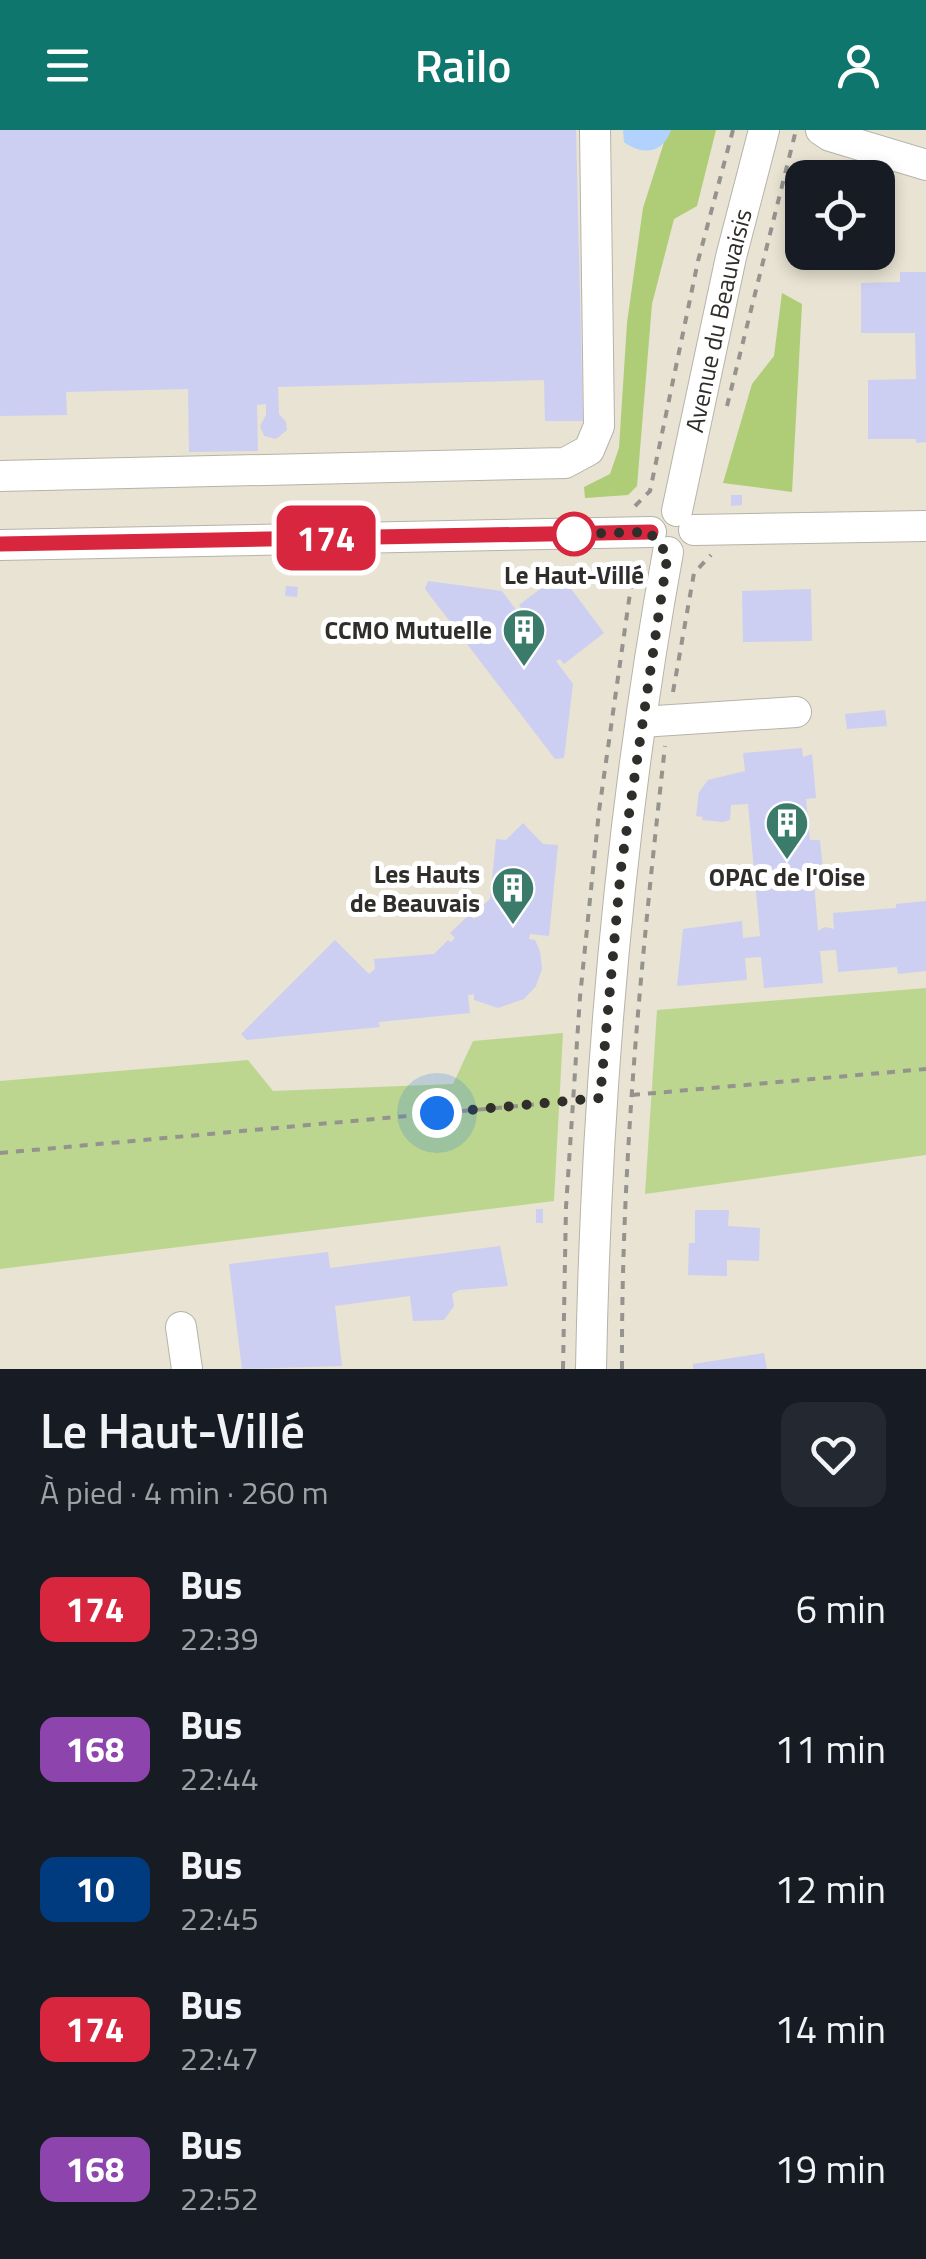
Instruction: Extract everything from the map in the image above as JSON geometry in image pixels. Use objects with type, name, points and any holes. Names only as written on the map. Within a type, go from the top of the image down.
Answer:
[{"type":"street","points":[[0,476],[565,462],[589,450],[599,426],[595,130]]},
{"type":"street","name":"Avenue du Beauvaisis","points":[[685,520],[726,276],[764,130]]},
{"type":"street","points":[[821,130],[926,165]]},
{"type":"street","points":[[0,544],[660,542],[686,548],[692,539],[685,520],[926,526]]},
{"type":"street","points":[[591,1369],[600,1098],[621,868],[660,542]]},
{"type":"street","points":[[641,722],[796,712]]},
{"type":"street","points":[[181,1327],[187,1369]]},
{"type":"path","points":[[0,1153],[926,1068]]},
{"type":"shaded area","points":[[0,130],[926,130],[926,1369],[0,1369]]},
{"type":"green space","points":[[668,130],[716,130],[697,206],[674,219],[652,304],[637,486],[628,495],[585,498],[584,487],[610,474],[619,448],[627,323],[643,208]]},
{"type":"green space","points":[[782,293],[802,304],[792,492],[723,483],[752,384],[774,356]]},
{"type":"green space","points":[[926,988],[926,1155],[645,1194],[657,1010]]},
{"type":"green space","points":[[563,1033],[554,1201],[0,1269],[0,1081],[248,1060],[273,1091],[453,1084],[473,1041]]},
{"type":"water","points":[[623,130],[671,130],[658,148],[645,150],[624,142]]},
{"type":"building","points":[[0,130],[576,130],[583,421],[545,421],[544,380],[278,387],[279,414],[287,430],[276,439],[264,436],[260,426],[266,404],[257,405],[258,451],[189,452],[188,389],[66,392],[67,415],[0,416]]},
{"type":"building","points":[[900,272],[926,272],[926,442],[868,439],[868,380],[916,379],[915,333],[861,333],[861,283],[900,282]]},
{"type":"building","points":[[731,495],[742,495],[742,505],[731,506]]},
{"type":"building","name":"CCMO Mutuelle","points":[[560,574],[604,633],[564,664],[560,659],[556,661],[573,684],[564,758],[555,759],[425,589],[428,581],[502,591],[519,614],[523,610],[519,605]]},
{"type":"building","points":[[286,586],[298,587],[297,597],[285,596]]},
{"type":"building","points":[[811,589],[812,641],[743,642],[742,591]]},
{"type":"building","points":[[885,710],[887,726],[847,729],[845,714]]},
{"type":"building","name":"OPAC de l'Oise","points":[[802,748],[803,757],[812,754],[816,798],[806,799],[810,840],[820,840],[824,881],[814,882],[818,931],[825,927],[834,929],[833,913],[896,908],[896,904],[926,901],[926,971],[898,974],[897,967],[838,972],[836,950],[820,951],[823,983],[764,988],[761,957],[745,958],[747,980],[677,986],[683,929],[742,921],[743,938],[760,936],[748,804],[731,805],[730,820],[702,820],[703,817],[696,816],[699,792],[708,780],[745,771],[743,753]]},
{"type":"building","name":"Les Hauts de Beauvais","points":[[523,823],[543,844],[558,845],[549,936],[530,934],[529,939],[535,940],[540,951],[542,969],[536,986],[524,999],[498,1008],[474,1000],[474,994],[468,995],[470,1013],[379,1022],[380,1027],[247,1040],[241,1034],[335,940],[369,974],[375,969],[374,959],[434,954],[448,940],[451,942],[455,938],[450,933],[469,915],[474,919],[478,916],[475,913],[490,899],[496,839],[506,840]]},
{"type":"building","points":[[536,1209],[543,1209],[543,1223],[536,1223]]},
{"type":"building","points":[[695,1210],[729,1210],[728,1226],[760,1228],[759,1261],[727,1260],[727,1276],[688,1275],[689,1243],[695,1243]]},
{"type":"building","points":[[500,1246],[508,1286],[459,1290],[452,1294],[454,1306],[444,1320],[413,1321],[410,1296],[335,1306],[342,1366],[242,1369],[229,1264],[328,1252],[330,1268]]},
{"type":"building","points":[[764,1353],[767,1369],[693,1369],[693,1364]]},
{"type":"bus line","name":"174","points":[[0,544],[651,532]]},
{"type":"place","name":"Le Haut-Villé","points":[[574,534]]},
{"type":"place","name":"CCMO Mutuelle","points":[[524,668]]},
{"type":"place","name":"OPAC de l'Oise","points":[[787,861]]},
{"type":"place","name":"Les Hauts de Beauvais","points":[[513,926]]},
{"type":"route","points":[[437,1113],[600,1098],[621,868],[668,552],[655,544],[651,532],[570,534],[574,534]]}]
